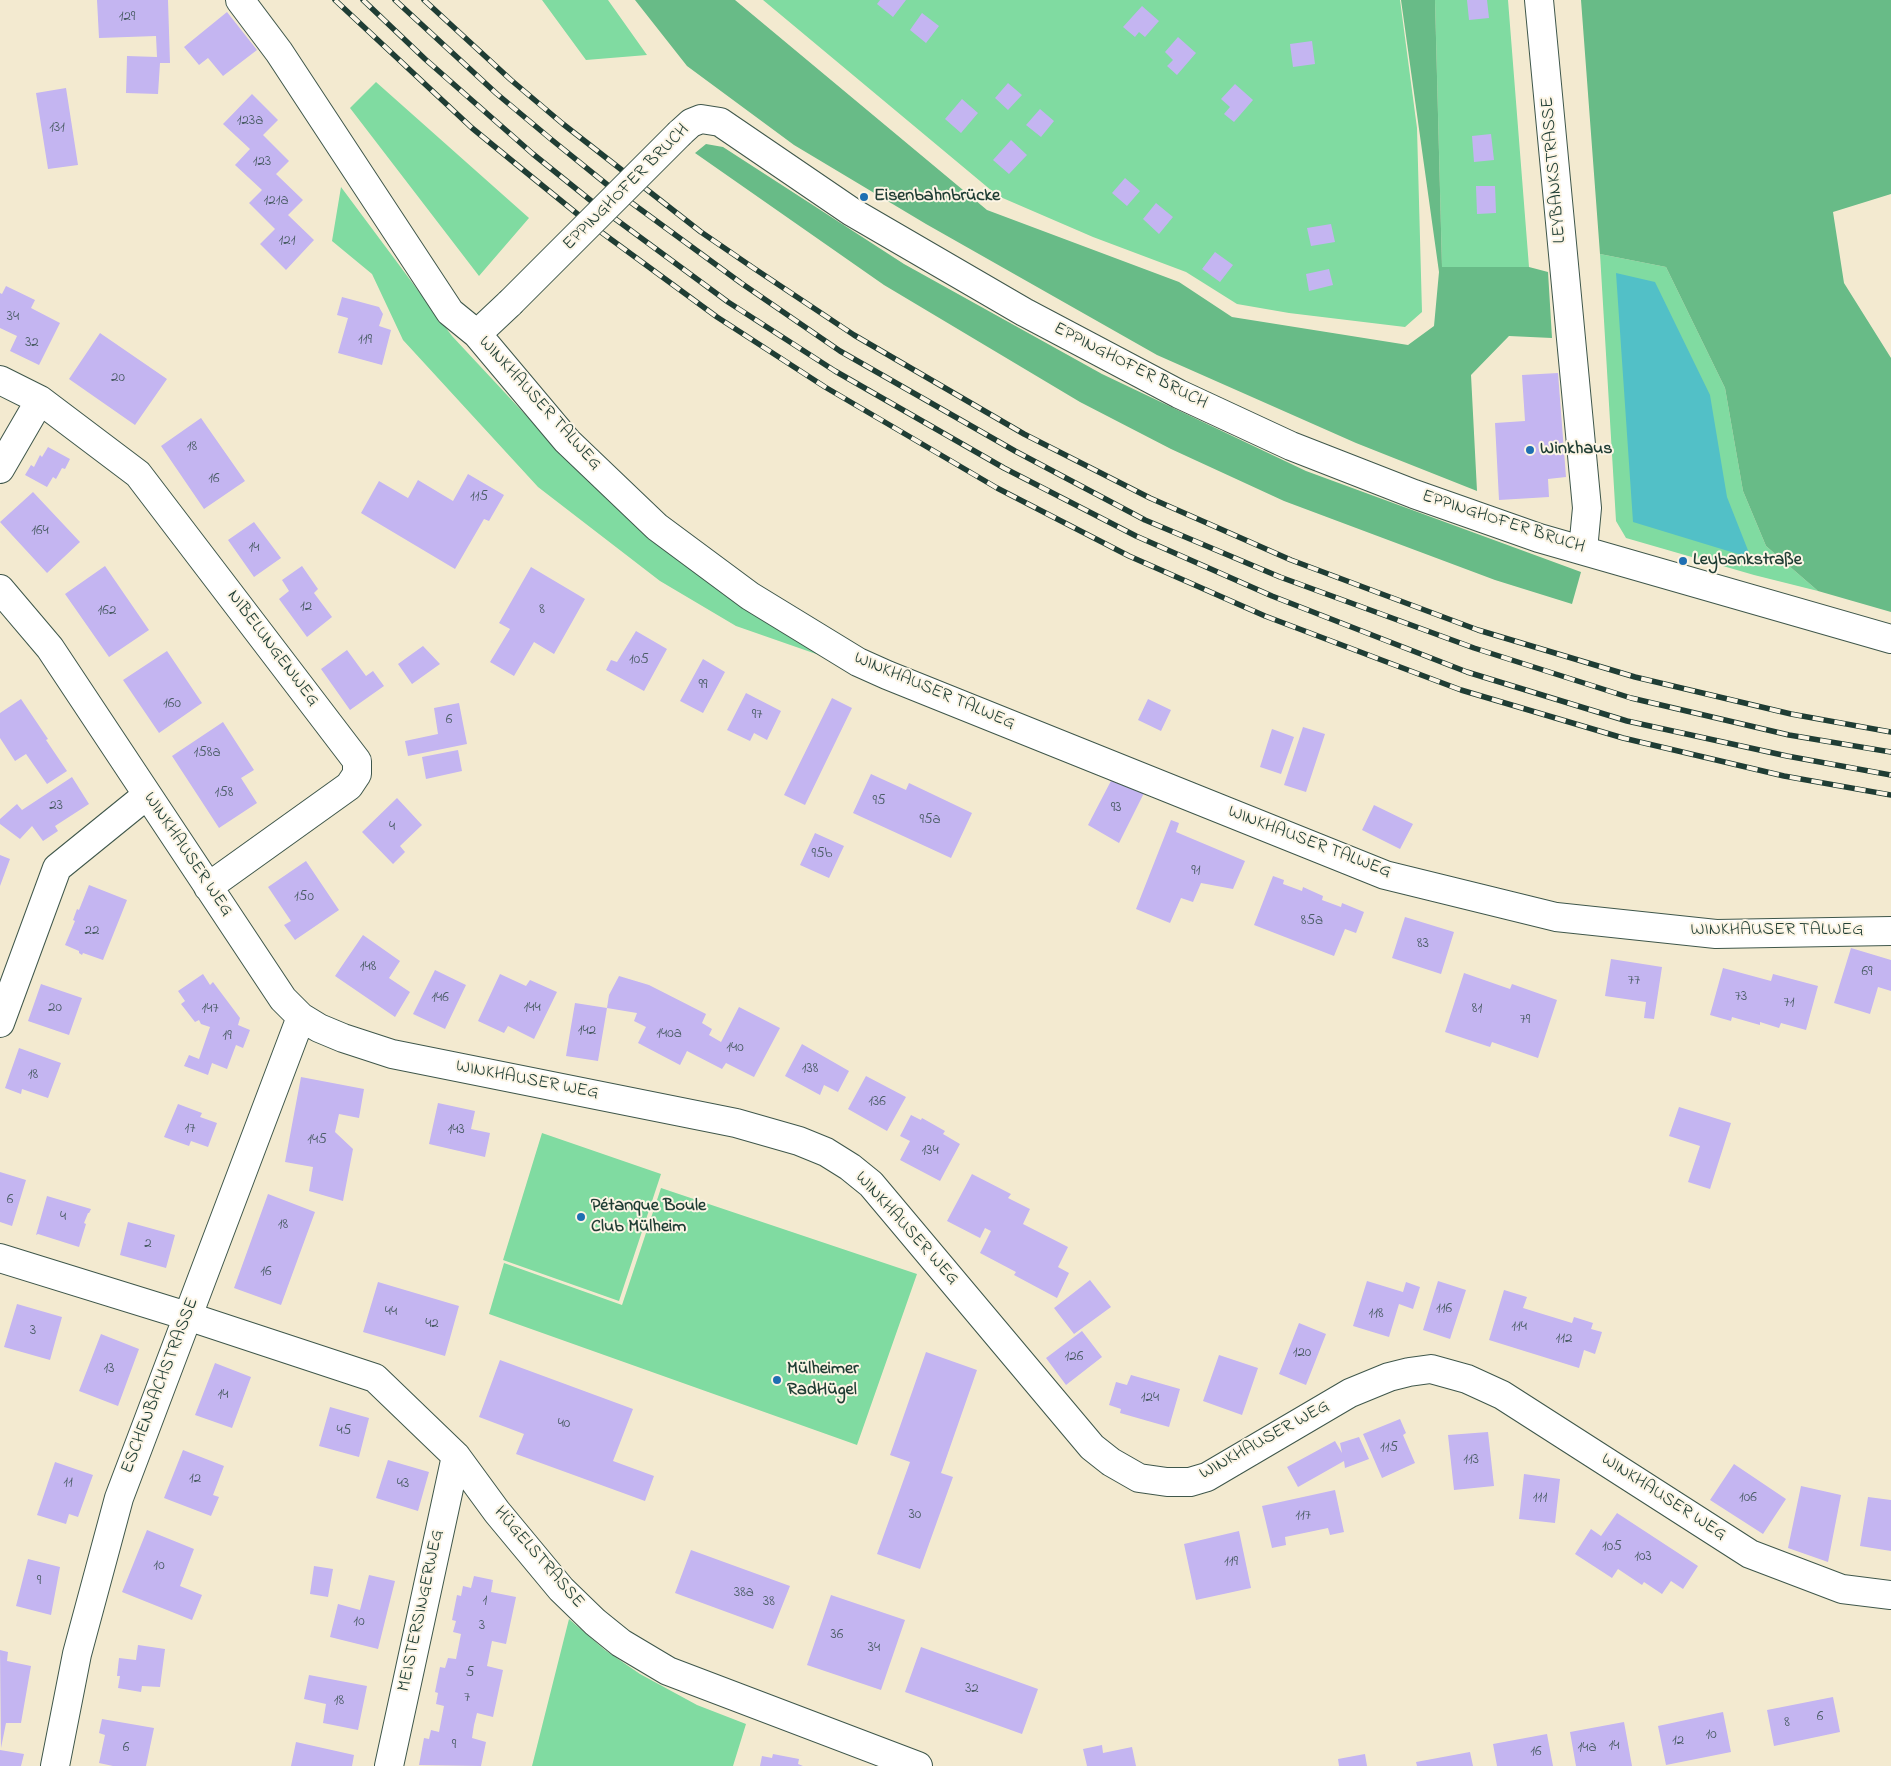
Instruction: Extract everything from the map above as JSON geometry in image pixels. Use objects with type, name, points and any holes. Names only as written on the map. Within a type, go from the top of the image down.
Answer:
[{"type":"street","name":"WINKHAUSER TALWEG","points":[[240,0],[279,52],[450,312],[478,334],[567,441],[657,527],[750,596],[858,662],[1385,875],[1556,917],[1716,934],[1891,931]]},
{"type":"street","name":"LEYBANKSTRASSE","points":[[1539,0],[1587,508],[1584,550]]},
{"type":"street","name":"EPPINGHOFER BRUCH","points":[[478,334],[691,123],[701,119],[720,122],[852,212],[1024,312],[1179,394],[1291,446],[1414,494],[1530,535],[1891,639]]},
{"type":"street","name":"NIBELUNGENWEG","points":[[0,380],[40,400],[138,474],[357,760],[357,774],[349,786],[208,887]]},
{"type":"street","points":[[0,469],[40,400]]},
{"type":"street","name":"WINKHAUSER WEG","points":[[0,588],[50,648],[283,998],[301,1017],[335,1035],[392,1054],[736,1123],[799,1140],[826,1152],[850,1167],[871,1184],[1092,1447],[1111,1462],[1139,1478],[1167,1482],[1190,1482],[1207,1477],[1350,1393],[1389,1377],[1431,1369],[1467,1379],[1502,1395],[1750,1554],[1842,1589],[1891,1595]]},
{"type":"street","points":[[0,1023],[57,868],[147,795]]},
{"type":"street","name":"ESCHENBACHSTRASSE","points":[[55,1766],[77,1654],[119,1498],[301,1017]]},
{"type":"street","name":"HÜGELSTRASSE","points":[[0,1258],[187,1316],[375,1378],[456,1456],[497,1512],[561,1589],[595,1622],[621,1643],[668,1671],[918,1766]]},
{"type":"street","name":"MEISTERSINGERWEG","points":[[389,1766],[456,1456]]},
{"type":"green space","points":[[542,0],[608,0],[647,55],[586,60]]},
{"type":"green space","points":[[635,0],[735,0],[987,210],[1179,282],[1232,317],[1408,345],[1434,326],[1439,272],[1401,0],[1435,0],[1442,267],[1529,267],[1548,272],[1552,338],[1509,336],[1471,375],[1477,491],[1356,443],[1157,355],[926,224],[794,145],[687,66]]},
{"type":"green space","points":[[763,0],[1400,0],[1417,128],[1422,312],[1405,327],[1289,313],[1237,304],[1186,272],[1093,237],[998,196]]},
{"type":"green space","points":[[1435,0],[1508,0],[1529,267],[1442,267]]},
{"type":"green space","points":[[1581,0],[1891,0],[1891,194],[1833,212],[1844,283],[1891,358],[1891,612],[1818,591],[1766,546],[1743,491],[1725,388],[1666,267],[1600,254]]},
{"type":"green space","points":[[376,82],[529,218],[479,276],[350,108]]},
{"type":"green space","points":[[706,144],[723,147],[904,264],[1102,374],[1306,471],[1581,572],[1572,604],[1495,580],[1284,501],[1171,449],[1080,402],[884,285],[695,153]]},
{"type":"green space","points":[[341,187],[452,336],[576,469],[842,663],[736,626],[660,581],[538,487],[403,340],[372,274],[332,241]]},
{"type":"green space","points":[[1600,254],[1666,267],[1725,388],[1743,491],[1766,546],[1818,591],[1754,575],[1626,538],[1616,521]]},
{"type":"green space","name":"Pétanque Boule Club Mülheim","points":[[542,1133],[661,1174],[619,1301],[503,1260]]},
{"type":"green space","name":"Mülheimer RadHügel","points":[[661,1188],[917,1274],[857,1445],[489,1314],[504,1263],[622,1305]]},
{"type":"green space","points":[[569,1619],[605,1650],[640,1674],[697,1705],[746,1724],[733,1766],[532,1766]]},
{"type":"water","points":[[1616,273],[1655,282],[1710,395],[1727,497],[1751,558],[1633,522]]},
{"type":"building","points":[[97,0],[168,0],[170,63],[160,63],[158,94],[126,93],[127,56],[157,57],[156,36],[99,38]]},
{"type":"building","points":[[880,0],[906,0],[893,17],[877,4]]},
{"type":"building","points":[[1467,0],[1487,0],[1489,18],[1469,20]]},
{"type":"building","points":[[1142,6],[1159,21],[1145,37],[1139,32],[1135,37],[1123,27]]},
{"type":"building","points":[[227,12],[257,50],[223,76],[208,58],[199,65],[184,47]]},
{"type":"building","points":[[922,13],[939,26],[926,43],[910,30]]},
{"type":"building","points":[[1178,37],[1196,53],[1177,75],[1167,66],[1173,60],[1165,52]]},
{"type":"building","points":[[1312,41],[1315,64],[1293,67],[1290,44]]},
{"type":"building","points":[[1008,83],[1022,95],[1008,110],[995,98]]},
{"type":"building","points":[[1235,84],[1253,100],[1234,122],[1224,114],[1230,107],[1221,99]]},
{"type":"building","points":[[66,88],[78,165],[48,169],[36,93]]},
{"type":"building","points":[[252,94],[278,120],[263,135],[289,161],[276,174],[303,200],[288,215],[314,240],[286,270],[260,244],[275,229],[249,203],[262,190],[235,165],[250,149],[223,124]]},
{"type":"building","points":[[962,99],[978,113],[961,133],[945,119]]},
{"type":"building","points":[[1040,109],[1054,121],[1041,137],[1026,125]]},
{"type":"building","points":[[1491,134],[1494,160],[1474,162],[1472,136]]},
{"type":"building","points":[[1011,140],[1027,155],[1009,174],[993,160]]},
{"type":"building","points":[[1125,178],[1140,191],[1127,206],[1112,193]]},
{"type":"building","points":[[1476,186],[1495,186],[1496,213],[1477,214]]},
{"type":"building","points":[[1156,203],[1173,217],[1159,234],[1143,219]]},
{"type":"building","points":[[1331,224],[1335,242],[1311,246],[1307,228]]},
{"type":"building","points":[[1215,252],[1233,265],[1220,282],[1202,269]]},
{"type":"building","points":[[1329,269],[1333,285],[1309,291],[1306,274]]},
{"type":"building","points":[[6,286],[35,300],[31,308],[60,323],[39,365],[10,351],[17,336],[0,328],[0,293],[2,294]]},
{"type":"building","points":[[342,297],[379,307],[383,314],[379,326],[391,330],[382,365],[338,353],[348,318],[337,315]]},
{"type":"building","points":[[100,333],[167,379],[135,425],[69,379]]},
{"type":"building","name":"Winkhaus","points":[[1558,373],[1566,477],[1548,479],[1549,497],[1499,500],[1495,423],[1525,421],[1522,375]]},
{"type":"building","points":[[201,418],[245,481],[204,509],[161,446]]},
{"type":"building","points":[[48,447],[70,459],[65,469],[62,468],[56,479],[53,477],[47,487],[25,475],[31,465],[34,467],[40,455],[42,457]]},
{"type":"building","points":[[468,474],[504,495],[489,521],[484,519],[455,569],[361,513],[379,481],[408,498],[418,480],[453,501]]},
{"type":"building","points":[[33,492],[80,542],[47,573],[0,522]]},
{"type":"building","points":[[254,522],[281,558],[254,577],[228,540]]},
{"type":"building","points":[[105,566],[149,630],[109,657],[65,594]]},
{"type":"building","points":[[302,566],[318,589],[314,593],[332,617],[307,637],[279,599],[289,591],[282,580]]},
{"type":"building","points":[[531,567],[585,599],[554,654],[534,642],[514,676],[490,662],[510,629],[499,623]]},
{"type":"building","points":[[636,631],[667,649],[644,691],[606,670],[611,660],[617,662]]},
{"type":"building","points":[[423,646],[440,664],[412,684],[398,664]]},
{"type":"building","points":[[347,650],[366,676],[373,671],[384,686],[350,710],[321,669]]},
{"type":"building","points":[[167,651],[202,703],[159,733],[123,680]]},
{"type":"building","points":[[703,659],[725,672],[703,713],[680,701]]},
{"type":"building","points":[[746,693],[781,711],[767,740],[754,733],[750,741],[727,730]]},
{"type":"building","points":[[832,698],[852,708],[805,805],[784,795]]},
{"type":"building","points":[[21,699],[67,771],[47,784],[26,754],[15,761],[0,738],[0,713]]},
{"type":"building","points":[[1148,699],[1171,710],[1161,731],[1138,720]]},
{"type":"building","points":[[459,703],[467,744],[408,756],[405,741],[438,734],[434,708]]},
{"type":"building","points":[[223,722],[254,770],[241,778],[257,803],[219,828],[172,756]]},
{"type":"building","points":[[1303,727],[1325,734],[1306,792],[1284,785]]},
{"type":"building","points":[[1272,729],[1294,737],[1281,774],[1260,767]]},
{"type":"building","points":[[458,750],[462,771],[426,779],[422,757]]},
{"type":"building","points":[[871,774],[906,790],[909,783],[972,813],[951,858],[853,813]]},
{"type":"building","points":[[72,777],[89,804],[55,826],[58,831],[43,841],[32,826],[20,839],[0,824],[0,819],[17,804],[22,810]]},
{"type":"building","points":[[1113,777],[1144,793],[1119,843],[1088,825]]},
{"type":"building","points":[[397,798],[422,825],[400,846],[405,852],[393,864],[362,832]]},
{"type":"building","points":[[1374,805],[1413,824],[1400,849],[1362,830]]},
{"type":"building","points":[[1171,820],[1179,823],[1176,832],[1245,861],[1233,889],[1201,883],[1193,902],[1181,898],[1170,923],[1136,909]]},
{"type":"building","points":[[815,833],[844,846],[829,878],[800,865]]},
{"type":"building","points":[[0,855],[10,859],[0,886]]},
{"type":"building","points":[[306,861],[339,910],[295,940],[284,925],[291,921],[268,887]]},
{"type":"building","points":[[1273,876],[1284,880],[1283,884],[1302,891],[1303,887],[1323,896],[1322,900],[1341,907],[1342,903],[1364,912],[1356,933],[1345,929],[1334,956],[1254,925]]},
{"type":"building","points":[[89,885],[127,900],[103,960],[83,953],[82,955],[79,951],[65,945],[75,921],[73,920],[77,909],[79,910]]},
{"type":"building","points":[[1405,917],[1454,932],[1441,974],[1392,958]]},
{"type":"building","points":[[363,935],[400,961],[389,978],[410,992],[395,1017],[335,976]]},
{"type":"building","points":[[1851,948],[1891,960],[1891,991],[1878,987],[1870,1014],[1834,1003]]},
{"type":"building","points":[[1611,959],[1662,967],[1654,1019],[1644,1018],[1646,1002],[1605,996]]},
{"type":"building","points":[[1723,968],[1771,981],[1773,974],[1818,986],[1806,1030],[1781,1023],[1779,1028],[1760,1022],[1760,1025],[1732,1017],[1731,1021],[1710,1015]]},
{"type":"building","points":[[435,970],[466,985],[445,1029],[413,1014]]},
{"type":"building","points":[[1464,973],[1510,989],[1512,984],[1557,1000],[1538,1058],[1492,1042],[1490,1047],[1445,1032]]},
{"type":"building","points":[[203,974],[210,985],[213,982],[240,1018],[238,1025],[250,1030],[243,1048],[236,1045],[227,1069],[212,1063],[208,1075],[184,1066],[189,1055],[199,1059],[210,1027],[201,1024],[199,1020],[195,1022],[181,1004],[185,1001],[178,991]]},
{"type":"building","points":[[500,974],[526,986],[530,980],[557,992],[534,1039],[508,1026],[504,1033],[478,1021]]},
{"type":"building","points":[[619,976],[649,985],[706,1014],[702,1023],[712,1029],[709,1035],[721,1042],[739,1007],[780,1028],[754,1077],[726,1063],[722,1069],[687,1051],[680,1065],[638,1043],[646,1027],[634,1021],[637,1013],[607,1008],[609,995]]},
{"type":"building","points":[[41,984],[82,998],[69,1035],[28,1021]]},
{"type":"building","points":[[575,1003],[607,1008],[598,1061],[566,1056]]},
{"type":"building","points":[[802,1044],[849,1071],[838,1092],[824,1085],[820,1095],[785,1076]]},
{"type":"building","points":[[19,1048],[61,1063],[48,1098],[22,1089],[21,1094],[5,1088]]},
{"type":"building","points":[[866,1076],[906,1097],[887,1131],[848,1109]]},
{"type":"building","points":[[301,1077],[364,1089],[359,1118],[339,1114],[335,1132],[353,1149],[343,1201],[309,1191],[313,1167],[285,1162]]},
{"type":"building","points":[[438,1103],[475,1111],[471,1129],[490,1133],[485,1157],[429,1144]]},
{"type":"building","points":[[178,1104],[202,1113],[200,1117],[217,1123],[208,1147],[191,1141],[189,1146],[164,1137]]},
{"type":"building","points":[[1679,1107],[1731,1123],[1710,1189],[1688,1182],[1700,1146],[1669,1136]]},
{"type":"building","points":[[911,1115],[921,1120],[922,1118],[945,1131],[943,1134],[960,1144],[940,1181],[900,1160],[910,1141],[900,1136]]},
{"type":"building","points":[[0,1172],[26,1180],[12,1226],[0,1222]]},
{"type":"building","points":[[972,1174],[1011,1194],[1008,1198],[1030,1209],[1023,1224],[1068,1247],[1058,1267],[1069,1273],[1057,1298],[1014,1275],[1016,1272],[980,1253],[991,1231],[985,1228],[980,1238],[947,1221]]},
{"type":"building","points":[[268,1194],[315,1212],[281,1305],[234,1288]]},
{"type":"building","points":[[47,1196],[91,1209],[84,1223],[86,1224],[79,1247],[38,1234],[36,1235]]},
{"type":"building","points":[[128,1222],[175,1235],[166,1268],[120,1255]]},
{"type":"building","points":[[1090,1280],[1111,1307],[1074,1334],[1054,1308]]},
{"type":"building","points":[[1367,1281],[1403,1292],[1406,1282],[1420,1287],[1413,1309],[1399,1304],[1389,1337],[1353,1326]]},
{"type":"building","points":[[1438,1281],[1466,1290],[1450,1339],[1423,1330]]},
{"type":"building","points":[[378,1282],[459,1306],[445,1356],[363,1332]]},
{"type":"building","points":[[1504,1290],[1527,1297],[1523,1308],[1572,1323],[1574,1317],[1593,1323],[1591,1329],[1602,1332],[1595,1354],[1584,1350],[1579,1368],[1489,1340]]},
{"type":"building","points":[[17,1304],[62,1317],[50,1360],[4,1347]]},
{"type":"building","points":[[1299,1323],[1326,1334],[1306,1385],[1279,1374]]},
{"type":"building","points":[[1082,1331],[1102,1357],[1066,1385],[1046,1358]]},
{"type":"building","points":[[101,1334],[139,1349],[118,1406],[79,1391]]},
{"type":"building","points":[[926,1352],[977,1370],[941,1473],[953,1477],[920,1569],[877,1554],[910,1462],[890,1455]]},
{"type":"building","points":[[1219,1355],[1258,1368],[1242,1415],[1203,1401]]},
{"type":"building","points":[[500,1360],[633,1409],[613,1461],[654,1476],[645,1501],[516,1454],[524,1434],[479,1417]]},
{"type":"building","points":[[215,1363],[251,1377],[232,1428],[195,1415]]},
{"type":"building","points":[[1131,1375],[1180,1389],[1169,1427],[1120,1413],[1121,1409],[1109,1405],[1116,1382],[1127,1385]]},
{"type":"building","points":[[330,1407],[369,1418],[359,1457],[319,1446]]},
{"type":"building","points":[[1400,1419],[1406,1433],[1403,1435],[1415,1463],[1382,1478],[1363,1434]]},
{"type":"building","points":[[1488,1432],[1494,1486],[1454,1490],[1448,1435]]},
{"type":"building","points":[[1359,1437],[1369,1459],[1345,1468],[1344,1461],[1298,1487],[1287,1467],[1335,1441],[1342,1453],[1340,1443]]},
{"type":"building","points":[[183,1450],[224,1466],[213,1495],[219,1497],[211,1516],[164,1498]]},
{"type":"building","points":[[388,1460],[429,1472],[418,1511],[376,1498]]},
{"type":"building","points":[[55,1462],[93,1475],[78,1517],[69,1514],[66,1524],[37,1515]]},
{"type":"building","points":[[1734,1464],[1786,1499],[1763,1534],[1710,1500]]},
{"type":"building","points":[[1524,1474],[1560,1479],[1555,1523],[1519,1519]]},
{"type":"building","points":[[1801,1486],[1841,1495],[1828,1562],[1788,1548]]},
{"type":"building","points":[[1335,1490],[1344,1532],[1330,1535],[1328,1528],[1285,1537],[1286,1545],[1272,1548],[1262,1506]]},
{"type":"building","points":[[1868,1497],[1891,1500],[1891,1551],[1860,1546]]},
{"type":"building","points":[[1617,1513],[1698,1566],[1683,1589],[1671,1581],[1662,1594],[1644,1582],[1642,1585],[1618,1569],[1612,1578],[1575,1554],[1591,1529],[1601,1536]]},
{"type":"building","points":[[147,1530],[194,1549],[180,1586],[202,1595],[192,1620],[122,1592]]},
{"type":"building","points":[[1239,1531],[1251,1588],[1196,1600],[1184,1544]]},
{"type":"building","points":[[691,1550],[790,1586],[773,1629],[675,1593]]},
{"type":"building","points":[[28,1559],[60,1567],[51,1615],[16,1606]]},
{"type":"building","points":[[314,1566],[333,1569],[328,1597],[310,1594]]},
{"type":"building","points":[[369,1575],[395,1581],[378,1649],[330,1637],[338,1604],[360,1610]]},
{"type":"building","points":[[474,1576],[493,1580],[491,1592],[516,1597],[506,1644],[492,1641],[487,1666],[503,1670],[493,1717],[477,1713],[474,1725],[472,1738],[486,1742],[481,1766],[419,1765],[424,1738],[429,1739],[431,1730],[439,1732],[444,1706],[436,1704],[438,1693],[435,1692],[440,1667],[445,1668],[448,1658],[456,1659],[461,1634],[453,1632],[456,1621],[452,1620],[457,1595],[461,1596],[463,1586],[471,1588]]},
{"type":"building","points":[[831,1595],[905,1620],[881,1690],[807,1665]]},
{"type":"building","points":[[138,1645],[165,1649],[160,1687],[142,1686],[141,1692],[118,1688],[120,1676],[117,1676],[119,1658],[136,1660]]},
{"type":"building","points":[[921,1647],[1038,1689],[1022,1734],[905,1692]]},
{"type":"building","points":[[0,1650],[8,1652],[7,1661],[31,1666],[21,1723],[6,1723],[1,1748]]},
{"type":"building","points":[[309,1675],[367,1686],[358,1730],[323,1723],[326,1704],[304,1699]]},
{"type":"building","points":[[1833,1697],[1840,1732],[1774,1746],[1767,1710]]},
{"type":"building","points":[[1723,1712],[1731,1752],[1666,1765],[1658,1726]]},
{"type":"building","points":[[102,1719],[154,1728],[146,1766],[113,1766],[99,1763],[105,1735],[99,1733]]},
{"type":"building","points":[[1624,1722],[1632,1766],[1576,1766],[1570,1732]]},
{"type":"building","points":[[1547,1734],[1553,1766],[1497,1766],[1493,1744]]},
{"type":"building","points":[[296,1742],[354,1755],[352,1766],[291,1766]]},
{"type":"building","points":[[1102,1745],[1103,1753],[1132,1747],[1136,1766],[1087,1766],[1083,1749]]},
{"type":"building","points":[[0,1750],[24,1754],[21,1766],[0,1766]]},
{"type":"building","points":[[1470,1752],[1473,1766],[1417,1766],[1416,1762]]},
{"type":"building","points":[[773,1754],[799,1759],[798,1764],[803,1766],[760,1766],[762,1756],[772,1758]]},
{"type":"building","points":[[1365,1754],[1367,1766],[1339,1766],[1338,1759]]},
{"type":"railway","points":[[335,0],[472,128],[586,221],[717,317],[825,387],[997,488],[1129,556],[1265,616],[1461,690],[1623,738],[1784,776],[1891,795]]},
{"type":"railway","points":[[363,0],[425,59],[533,154],[595,204],[728,302],[835,371],[1004,468],[1136,536],[1272,596],[1467,672],[1627,721],[1787,756],[1891,775]]},
{"type":"railway","points":[[395,0],[497,94],[552,140],[610,187],[741,283],[840,351],[1015,451],[1145,520],[1280,577],[1474,648],[1631,698],[1789,735],[1891,752]]},
{"type":"railway","points":[[424,0],[511,80],[563,124],[701,232],[752,267],[854,335],[1024,434],[1150,498],[1291,560],[1478,630],[1635,677],[1791,714],[1891,732]]},
{"type":"place","name":"Eisenbahnbrücke","points":[[864,197]]},
{"type":"place","name":"Winkhaus","points":[[1530,450]]},
{"type":"place","name":"Leybankstraße","points":[[1683,561]]},
{"type":"place","name":"Pétanque Boule Club Mülheim","points":[[581,1217]]},
{"type":"place","name":"Mülheimer RadHügel","points":[[777,1380]]}]
